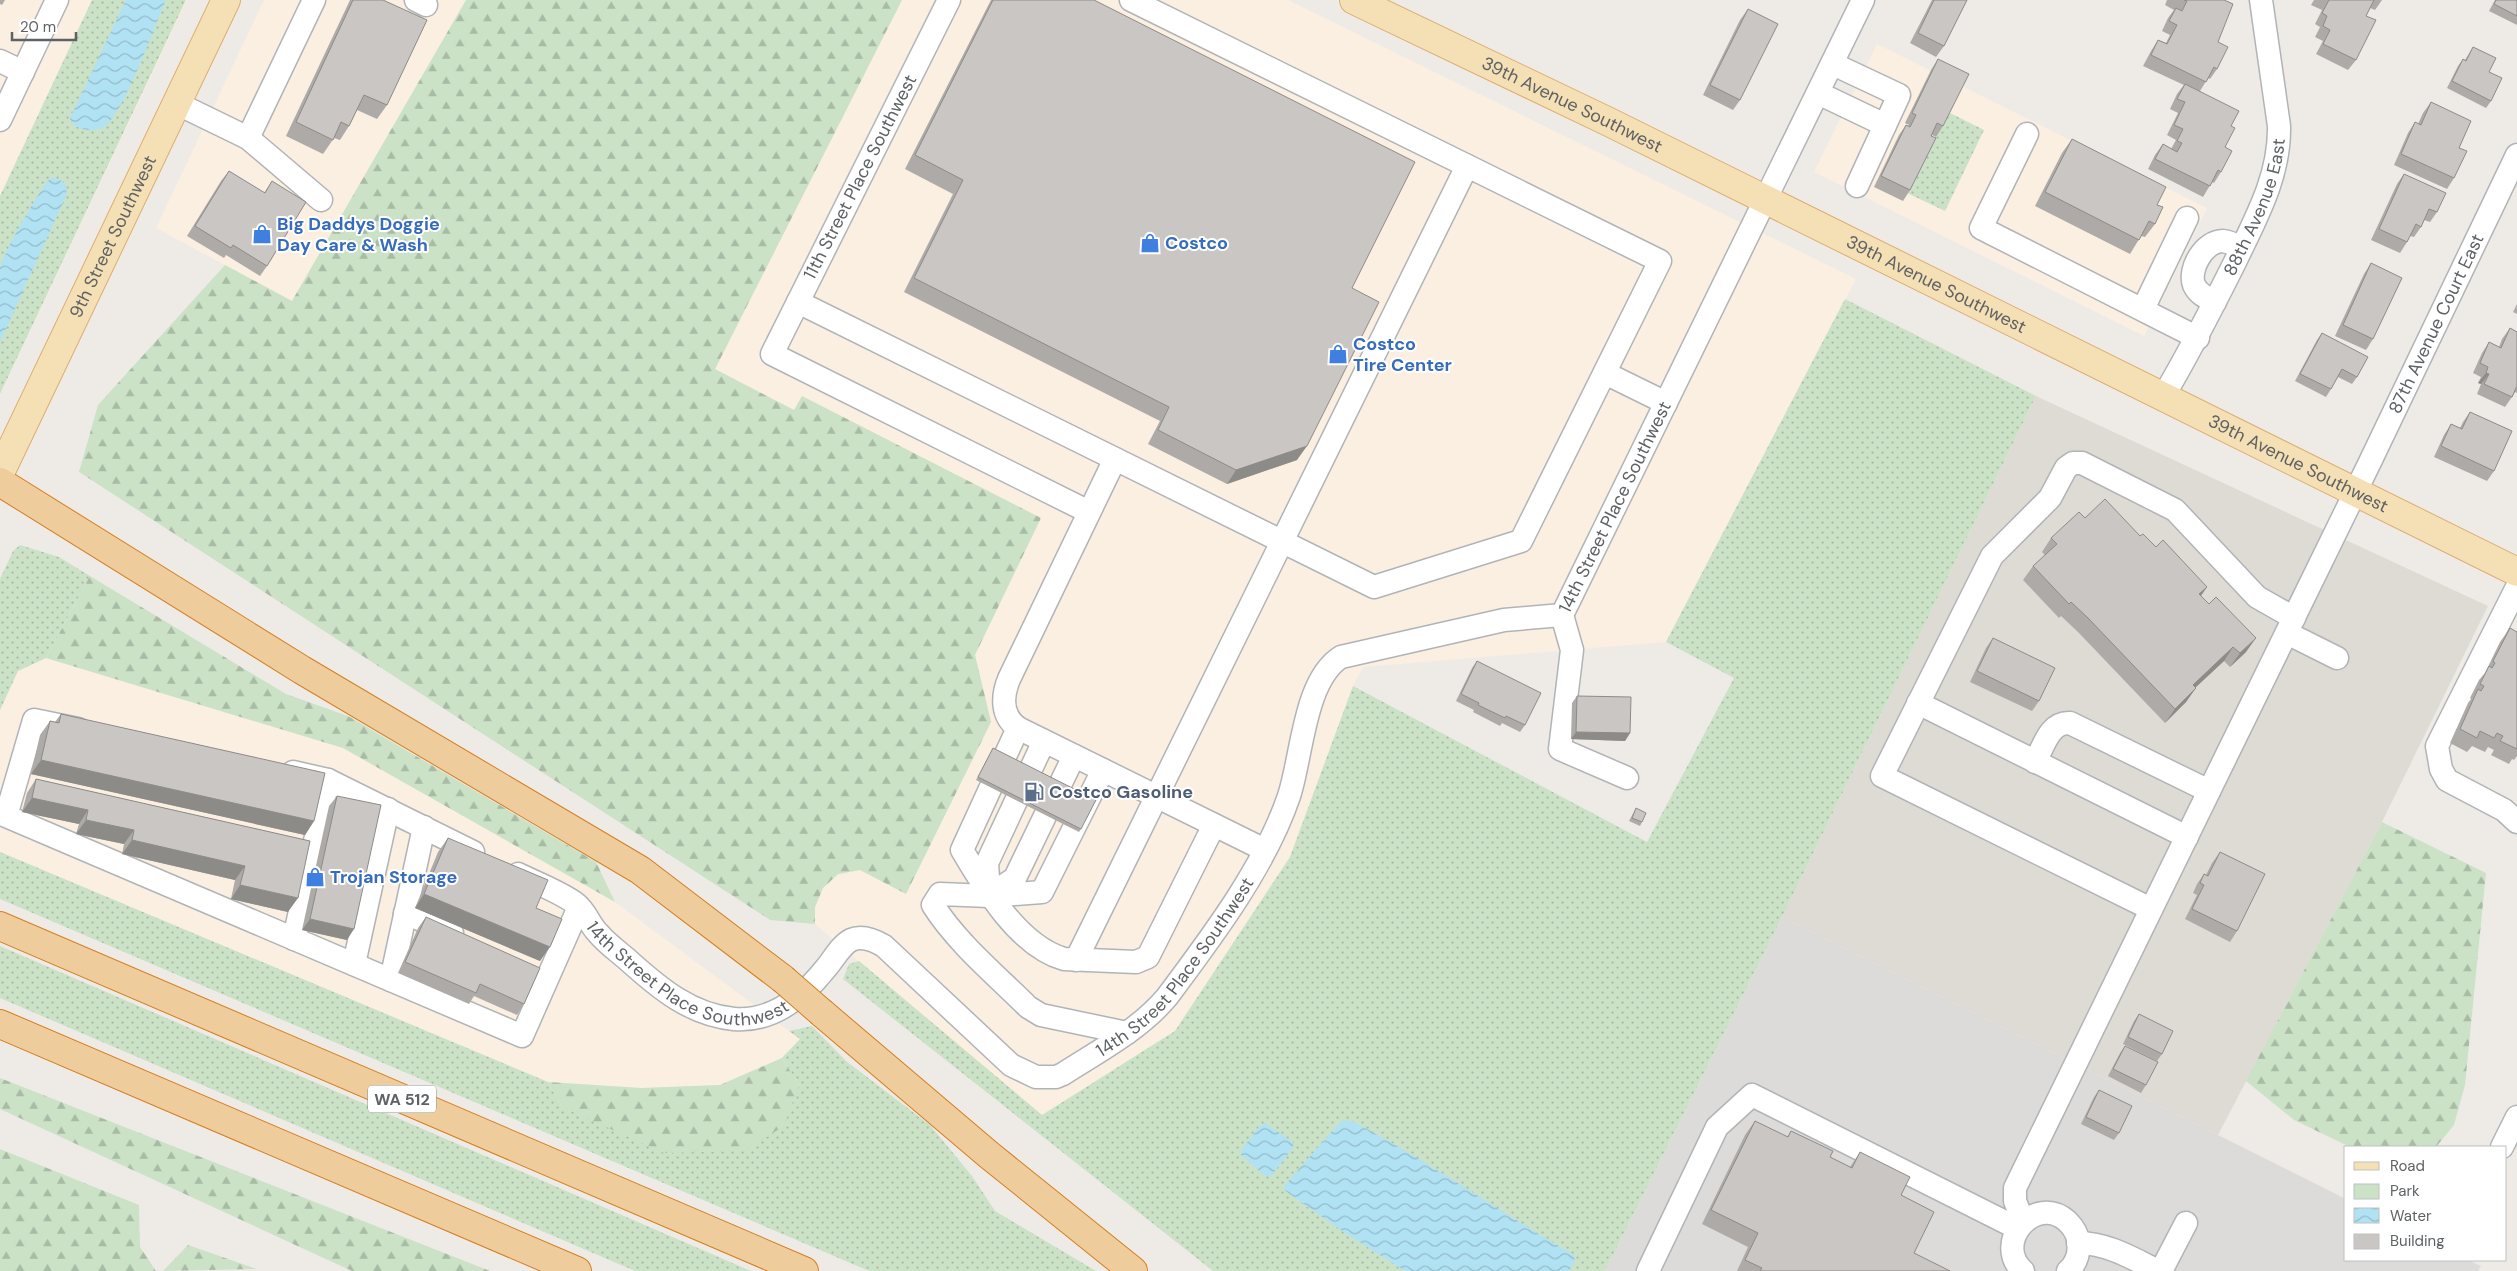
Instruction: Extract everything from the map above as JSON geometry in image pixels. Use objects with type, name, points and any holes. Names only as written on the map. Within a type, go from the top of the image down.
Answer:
[{"type":"highway","points":[[0,482],[302,670],[640,870],[783,979],[988,1155],[1133,1271]]},
{"type":"highway","name":"WA 512","points":[[0,926],[804,1271]]},
{"type":"highway","points":[[0,1024],[577,1271]]},
{"type":"main road","name":"9th Street Southwest","points":[[0,473],[226,0]]},
{"type":"main road","name":"39th Avenue Southwest","points":[[1354,0],[1767,200],[2517,572]]},
{"type":"street","points":[[0,120],[58,0]]},
{"type":"street","points":[[248,138],[314,0]]},
{"type":"street","name":"11th Street Place Southwest","points":[[949,0],[772,354],[1089,512]]},
{"type":"street","points":[[798,302],[1374,586],[1522,541],[1660,261],[1131,0]]},
{"type":"street","name":"14th Street Place Southwest","points":[[271,768],[328,780],[579,906],[600,936],[656,985],[671,996],[704,1012],[732,1019],[761,1017],[783,1008],[813,981],[852,939],[867,939],[884,946],[1001,1058],[1036,1077],[1056,1077],[1063,1074],[1156,1011],[1238,895],[1265,850],[1289,795],[1314,694],[1331,664],[1341,657],[1504,620],[1562,615],[1864,0]]},
{"type":"street","name":"88th Avenue East","points":[[2163,397],[2198,338],[2263,203],[2276,168],[2279,126],[2261,0]]},
{"type":"street","points":[[0,61],[23,72]]},
{"type":"street","points":[[1833,64],[1899,95],[1857,186]]},
{"type":"street","points":[[1818,93],[1885,125]]},
{"type":"street","points":[[176,104],[248,138],[320,200]]},
{"type":"street","points":[[2027,134],[1981,228],[2198,338]]},
{"type":"street","name":"87th Avenue Court East","points":[[2015,1188],[2355,492],[2517,155]]},
{"type":"street","points":[[1076,960],[1467,166]]},
{"type":"street","points":[[2143,309],[2187,218]]},
{"type":"street","points":[[2215,302],[2205,297],[2195,286],[2193,277],[2195,266],[2207,247],[2215,243],[2229,242],[2241,248]]},
{"type":"street","points":[[1604,373],[1666,403]]},
{"type":"street","points":[[1115,459],[1005,689],[1004,703],[1008,718],[1018,728],[1265,850]]},
{"type":"street","points":[[2151,910],[1882,776],[1992,556],[2050,498],[2066,468],[2073,463],[2082,463],[2175,510],[2257,597],[2290,625],[2337,658]]},
{"type":"street","points":[[2517,587],[2437,746],[2439,763],[2447,780],[2504,810],[2517,822]]},
{"type":"street","points":[[1562,615],[1572,650],[1560,749],[1626,778]]},
{"type":"street","points":[[1918,703],[2186,837]]},
{"type":"street","points":[[100,733],[34,720],[25,784],[6,816],[522,1036],[540,972],[579,906]]},
{"type":"street","points":[[2035,762],[2053,727],[2061,722],[2070,722],[2209,791]]},
{"type":"street","points":[[1018,728],[962,850],[989,896],[1023,933],[1054,957],[1076,960],[1136,962],[1148,957],[1214,825]]},
{"type":"street","points":[[989,896],[987,863],[1044,741]]},
{"type":"street","points":[[989,896],[1015,878],[1074,756]]},
{"type":"street","points":[[1103,770],[1042,892],[989,896],[940,894],[933,905],[940,917],[965,944],[1028,1007],[1041,1015],[1126,1033]]},
{"type":"street","points":[[294,939],[304,845],[328,780]]},
{"type":"street","points":[[354,964],[388,809]]},
{"type":"street","points":[[391,980],[424,827]]},
{"type":"street","points":[[405,912],[468,940]]},
{"type":"street","points":[[1648,1271],[1717,1127],[1752,1095],[1976,1207],[2020,1224]]},
{"type":"street","points":[[2502,1146],[2517,1116]]},
{"type":"street","points":[[1976,1207],[1992,1205],[2006,1197],[2015,1188]]},
{"type":"street","points":[[2015,1188],[2015,1201],[2020,1224]]},
{"type":"street","points":[[2023,1271],[2014,1260],[2012,1239],[2020,1224],[2032,1215],[2053,1213],[2064,1218],[2072,1226],[2078,1243],[2077,1259],[2068,1271]]},
{"type":"street","points":[[2078,1243],[2095,1243],[2154,1270],[2186,1223]]},
{"type":"shaded area","points":[[0,0],[187,0],[0,395]]},
{"type":"shaded area","points":[[264,0],[466,0],[292,301],[156,228]]},
{"type":"shaded area","points":[[902,0],[1288,0],[1856,279],[1666,642],[1363,667],[1353,686],[1290,857],[1175,1031],[1042,1116],[815,924],[815,907],[823,888],[838,875],[860,870],[906,893],[991,722],[975,655],[1040,518],[802,397],[794,410],[715,369]]},
{"type":"shaded area","points":[[1877,44],[2207,208],[2144,336],[1814,172]]},
{"type":"shaded area","points":[[2036,396],[2488,606],[2382,822],[2218,1135],[1782,917]]},
{"type":"shaded area","name":"Trojan Storage","points":[[46,658],[343,748],[615,902],[800,1039],[782,1058],[720,1085],[641,1088],[548,1082],[0,852],[0,710],[18,671]]},
{"type":"shaded area","points":[[1782,917],[2344,1198],[2344,1261],[2470,1261],[2481,1266],[2478,1271],[1605,1271]]},
{"type":"green space","points":[[92,0],[186,0],[0,394],[0,196]]},
{"type":"green space","points":[[466,0],[902,0],[715,369],[794,410],[802,396],[1041,518],[975,655],[991,722],[906,894],[860,870],[838,874],[823,888],[815,907],[815,924],[770,920],[79,472],[98,405],[225,265],[292,301]]},
{"type":"green space","points":[[1948,112],[1984,130],[1945,211],[1907,193]]},
{"type":"green space","points":[[1845,299],[2036,396],[1782,917],[1605,1271],[1213,1271],[843,979],[849,964],[859,961],[1042,1115],[1175,1031],[1290,857],[1353,686],[1647,842],[1734,678],[1666,642]]},
{"type":"green space","points":[[20,545],[59,557],[90,576],[46,658],[18,671],[0,710],[0,579],[13,551]]},
{"type":"green space","points":[[90,576],[286,694],[348,716],[596,862],[615,902],[343,748],[46,658]]},
{"type":"green space","points":[[2382,822],[2486,873],[2465,1085],[2454,1125],[2437,1146],[2348,1146],[2294,1120],[2246,1081]]},
{"type":"green space","points":[[0,852],[548,1082],[562,1107],[799,1085],[782,1058],[800,1039],[789,1031],[812,1026],[846,1061],[930,1125],[972,1176],[995,1211],[1096,1271],[869,1271],[0,899]]},
{"type":"green space","points":[[0,946],[751,1271],[635,1271],[0,998]]},
{"type":"green space","points":[[782,1058],[799,1085],[784,1126],[744,1151],[664,1153],[562,1107],[548,1082],[641,1088],[720,1085]]},
{"type":"green space","points":[[0,1078],[490,1271],[352,1271],[0,1109]]},
{"type":"green space","points":[[0,1149],[139,1205],[140,1247],[156,1271],[0,1271]]},
{"type":"green space","points":[[188,1245],[257,1269],[163,1271]]},
{"type":"water","points":[[126,0],[166,0],[130,88],[112,119],[100,129],[88,130],[79,128],[72,124],[70,118]]},
{"type":"water","points":[[52,177],[62,181],[67,187],[66,196],[0,342],[0,268],[2,261],[23,220],[40,192]]},
{"type":"water","points":[[1345,1120],[1354,1122],[1382,1137],[1437,1170],[1574,1255],[1575,1262],[1569,1271],[1405,1271],[1342,1231],[1284,1190],[1285,1185],[1340,1122]]},
{"type":"water","points":[[1265,1123],[1293,1142],[1293,1148],[1270,1177],[1264,1175],[1241,1155],[1241,1150],[1259,1127]]},
{"type":"building","points":[[353,0],[383,0],[427,20],[387,105],[364,95],[349,126],[341,122],[333,140],[296,122]]},
{"type":"building","name":"Costco","points":[[993,0],[1094,0],[1415,162],[1352,288],[1379,302],[1307,446],[1236,470],[1158,430],[1169,407],[914,278],[963,180],[915,155]]},
{"type":"building","points":[[1934,0],[1967,0],[1944,46],[1918,33]]},
{"type":"building","points":[[2184,0],[2224,0],[2233,4],[2218,42],[2228,47],[2217,69],[2214,67],[2206,82],[2151,55],[2158,40],[2167,44],[2177,25],[2169,21],[2176,8],[2182,11],[2187,1]]},
{"type":"building","points":[[2329,0],[2374,0],[2366,16],[2376,20],[2356,60],[2323,44],[2330,30],[2323,26],[2327,16],[2322,13]]},
{"type":"building","points":[[2496,0],[2517,0],[2517,16],[2494,4]]},
{"type":"building","points":[[1748,9],[1778,24],[1740,100],[1710,85]]},
{"type":"building","points":[[2473,47],[2496,58],[2489,72],[2502,78],[2491,101],[2452,81],[2463,59],[2466,61]]},
{"type":"building","points":[[1938,59],[1969,74],[1943,126],[1937,123],[1931,136],[1936,138],[1910,190],[1881,176],[1906,125],[1910,127],[1916,115],[1912,113]]},
{"type":"building","points":[[2185,84],[2239,111],[2231,126],[2235,128],[2225,147],[2232,151],[2221,172],[2218,170],[2210,186],[2155,159],[2163,144],[2177,152],[2182,143],[2177,141],[2183,129],[2174,125],[2185,102],[2177,99]]},
{"type":"building","points":[[2431,102],[2471,121],[2459,148],[2467,151],[2454,178],[2401,154],[2415,122],[2421,125]]},
{"type":"building","points":[[2072,139],[2166,187],[2157,205],[2163,207],[2155,224],[2149,221],[2139,240],[2045,192]]},
{"type":"building","points":[[229,171],[265,193],[272,181],[306,202],[267,266],[233,245],[231,248],[195,226]]},
{"type":"building","points":[[2404,174],[2446,193],[2437,212],[2429,209],[2421,227],[2416,224],[2407,242],[2379,229]]},
{"type":"building","points":[[2371,263],[2402,278],[2373,339],[2343,325]]},
{"type":"building","points":[[2510,328],[2517,332],[2517,386],[2512,397],[2484,384],[2489,374],[2486,373],[2488,367],[2480,363],[2489,342],[2501,348]]},
{"type":"building","points":[[2322,333],[2368,357],[2357,377],[2342,369],[2331,389],[2300,374]]},
{"type":"building","points":[[2470,412],[2512,431],[2494,471],[2441,446],[2451,424],[2462,429]]},
{"type":"building","points":[[2105,499],[2140,536],[2143,534],[2156,547],[2163,540],[2207,587],[2199,594],[2209,604],[2216,597],[2256,638],[2240,653],[2233,647],[2193,685],[2196,688],[2175,709],[2088,618],[2071,602],[2069,604],[2033,566],[2057,544],[2051,538],[2079,512],[2085,518]]},
{"type":"building","points":[[2510,628],[2517,632],[2517,749],[2500,741],[2503,736],[2497,733],[2494,738],[2480,731],[2477,738],[2460,729],[2478,689],[2481,691],[2484,686],[2480,684],[2489,666],[2492,668],[2495,663],[2493,661]]},
{"type":"building","points":[[1993,638],[2055,668],[2039,701],[1977,671]]},
{"type":"building","points":[[1477,661],[1541,693],[1525,725],[1478,705],[1479,703],[1461,694]]},
{"type":"building","points":[[1577,696],[1631,697],[1630,733],[1576,732]]},
{"type":"building","points":[[61,714],[325,773],[314,821],[41,760],[50,721],[59,723]]},
{"type":"building","name":"Costco Gasoline","points":[[993,748],[1096,800],[1081,829],[978,777]]},
{"type":"building","points":[[36,779],[310,841],[298,898],[240,885],[245,866],[132,840],[134,830],[86,820],[88,810],[32,798]]},
{"type":"building","points":[[337,796],[381,805],[354,929],[310,919]]},
{"type":"building","points":[[1636,808],[1646,813],[1642,822],[1632,818]]},
{"type":"building","points":[[448,838],[548,880],[536,908],[562,919],[550,947],[424,894]]},
{"type":"building","points":[[2220,852],[2265,874],[2237,931],[2192,909],[2204,885],[2200,883],[2204,874],[2208,876]]},
{"type":"building","points":[[426,917],[540,968],[524,1004],[480,984],[476,993],[405,962]]},
{"type":"building","points":[[2139,1014],[2173,1031],[2162,1054],[2128,1037]]},
{"type":"building","points":[[2125,1046],[2158,1062],[2146,1085],[2113,1069]]},
{"type":"building","points":[[2099,1090],[2132,1106],[2119,1133],[2086,1117]]},
{"type":"building","points":[[1755,1121],[1788,1137],[1791,1131],[1833,1151],[1830,1157],[1852,1168],[1860,1152],[1910,1177],[1901,1195],[1934,1212],[1914,1253],[1950,1271],[1760,1271],[1762,1268],[1745,1260],[1758,1233],[1711,1210]]},
{"type":"place","name":"Big Daddys Doggie Day Care & Wash","points":[[262,234]]},
{"type":"place","name":"Costco","points":[[1150,243]]},
{"type":"place","name":"Costco Tire Center","points":[[1338,354]]},
{"type":"place","name":"Costco Gasoline","points":[[1034,792]]},
{"type":"place","name":"Trojan Storage","points":[[315,877]]}]
